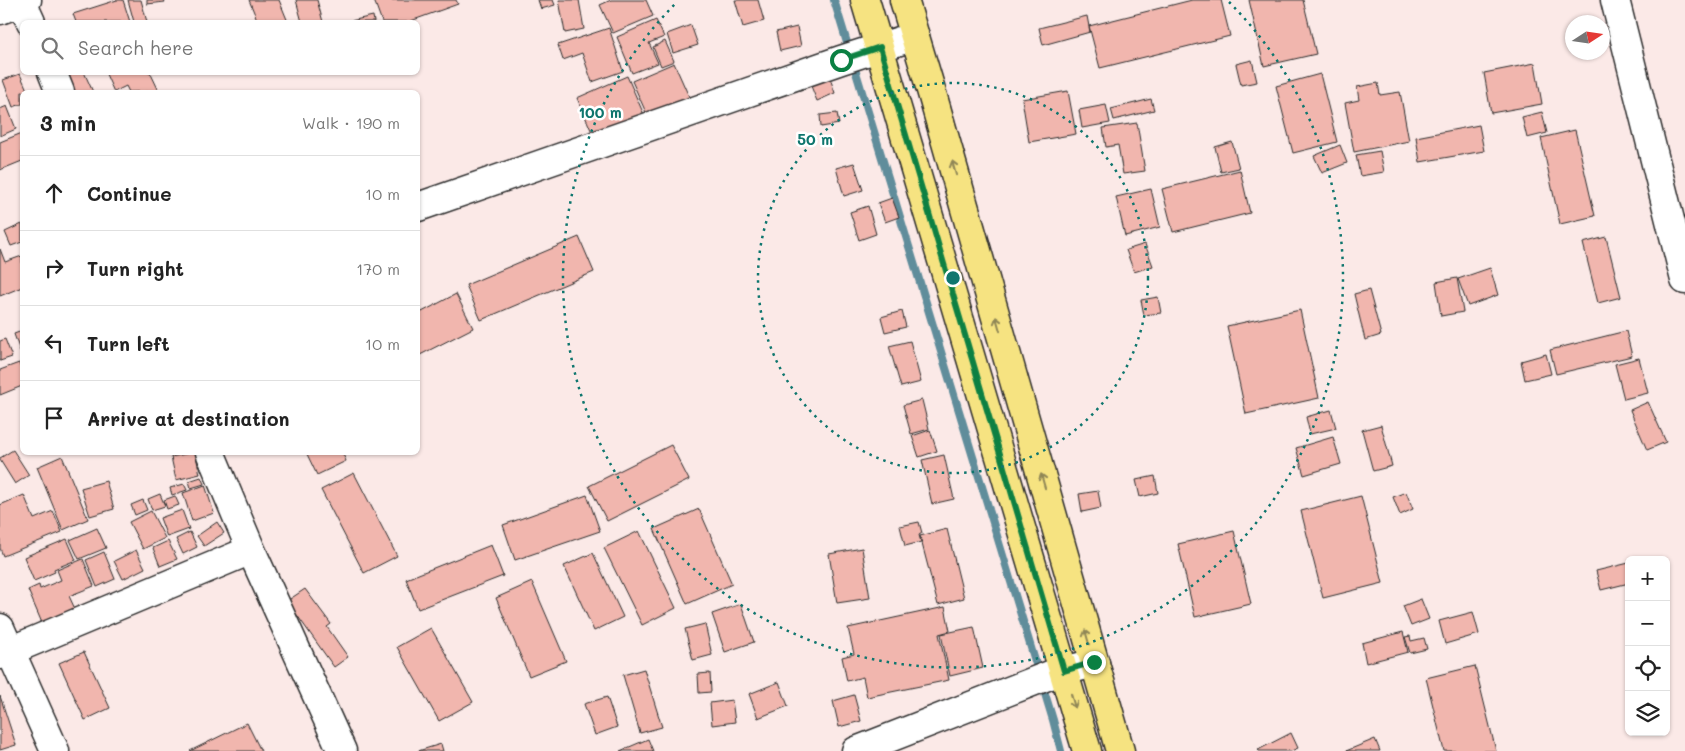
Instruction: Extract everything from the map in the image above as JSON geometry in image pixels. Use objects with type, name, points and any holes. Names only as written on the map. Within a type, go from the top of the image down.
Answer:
[{"type":"main road","points":[[865,0],[861,53],[1087,751]]},
{"type":"main road","points":[[904,0],[1120,751]]},
{"type":"street","points":[[1614,0],[1685,280]]},
{"type":"street","points":[[420,206],[915,36]]},
{"type":"street","points":[[53,75],[59,90]]},
{"type":"street","points":[[211,455],[251,550],[342,751]]},
{"type":"street","points":[[55,751],[3,645],[251,550]]},
{"type":"street","points":[[856,751],[1060,672],[1094,662]]},
{"type":"building","points":[[117,0],[123,0],[129,20],[75,20],[73,14]]},
{"type":"building","points":[[128,0],[141,0],[146,20],[133,20]]},
{"type":"building","points":[[147,0],[164,0],[165,2],[147,4]]},
{"type":"building","points":[[249,0],[279,0],[287,20],[257,20]]},
{"type":"building","points":[[296,0],[317,0],[322,20],[301,20]]},
{"type":"building","points":[[374,0],[456,0],[458,4],[414,20],[381,20]]},
{"type":"building","points":[[538,0],[553,0],[555,5],[541,9]]},
{"type":"building","points":[[559,0],[579,0],[584,29],[565,33]]},
{"type":"building","points":[[611,0],[646,0],[653,16],[613,33],[600,5]]},
{"type":"building","points":[[735,0],[758,0],[764,21],[743,27]]},
{"type":"building","points":[[1192,0],[1221,0],[1230,36],[1100,68],[1089,26]]},
{"type":"building","points":[[1249,0],[1303,0],[1316,54],[1264,66]]},
{"type":"building","points":[[373,16],[374,20],[355,20]]},
{"type":"building","points":[[1087,16],[1090,32],[1043,45],[1039,28]]},
{"type":"building","points":[[656,20],[664,37],[649,43],[658,63],[632,73],[617,37]]},
{"type":"building","points":[[691,25],[698,45],[673,53],[667,34]]},
{"type":"building","points":[[797,27],[801,46],[780,51],[776,32]]},
{"type":"building","points":[[609,28],[623,71],[592,82],[582,53],[563,60],[558,45]]},
{"type":"building","points":[[665,41],[674,61],[661,66],[653,47]]},
{"type":"building","points":[[1252,60],[1257,82],[1241,85],[1236,64]]},
{"type":"building","points":[[674,63],[690,99],[648,117],[632,81]]},
{"type":"building","points":[[1535,63],[1542,104],[1491,113],[1484,73]]},
{"type":"building","points":[[20,74],[27,90],[20,90],[20,105],[13,107],[3,80]]},
{"type":"building","points":[[1320,74],[1337,142],[1293,153],[1276,86]]},
{"type":"building","points":[[65,75],[85,75],[92,90],[72,90]]},
{"type":"building","points":[[106,75],[151,75],[159,90],[128,90],[126,86],[113,90]]},
{"type":"building","points":[[627,76],[645,117],[595,139],[577,98]]},
{"type":"building","points":[[830,78],[835,93],[817,101],[811,86]]},
{"type":"building","points":[[1378,83],[1380,95],[1400,92],[1409,141],[1354,152],[1345,103],[1359,100],[1357,87]]},
{"type":"building","points":[[1068,91],[1076,134],[1029,142],[1022,99]]},
{"type":"building","points":[[1151,99],[1154,110],[1114,120],[1111,109]]},
{"type":"building","points":[[1106,105],[1110,123],[1082,128],[1079,110]]},
{"type":"building","points":[[7,106],[16,129],[0,136],[0,109]]},
{"type":"building","points":[[1542,112],[1547,133],[1527,138],[1522,117]]},
{"type":"building","points":[[837,113],[839,124],[821,127],[820,115]]},
{"type":"building","points":[[1137,123],[1145,171],[1123,174],[1118,145],[1106,147],[1103,128]]},
{"type":"building","points":[[1479,125],[1484,151],[1420,162],[1416,137]]},
{"type":"building","points":[[1575,130],[1595,216],[1560,224],[1541,138]]},
{"type":"building","points":[[20,134],[20,162],[0,170],[0,142]]},
{"type":"building","points":[[1232,142],[1239,168],[1221,172],[1215,147]]},
{"type":"building","points":[[1340,145],[1347,163],[1322,173],[1314,156]]},
{"type":"building","points":[[1380,151],[1384,172],[1360,176],[1356,155]]},
{"type":"building","points":[[854,163],[863,190],[844,196],[836,168]]},
{"type":"building","points":[[1240,170],[1250,213],[1173,232],[1162,189]]},
{"type":"building","points":[[1151,189],[1160,227],[1125,236],[1116,197]]},
{"type":"building","points":[[892,198],[899,217],[885,222],[878,203]]},
{"type":"building","points":[[868,206],[876,234],[859,240],[850,212]]},
{"type":"building","points":[[20,225],[20,243],[11,246],[5,232]]},
{"type":"building","points":[[579,237],[594,272],[481,320],[466,285]]},
{"type":"building","points":[[1606,237],[1621,297],[1598,303],[1583,243]]},
{"type":"building","points":[[1145,244],[1153,266],[1134,272],[1126,250]]},
{"type":"building","points":[[0,249],[5,262],[20,257],[20,288],[0,296]]},
{"type":"building","points":[[1490,268],[1498,295],[1468,306],[1458,279]]},
{"type":"building","points":[[1457,278],[1463,312],[1441,316],[1436,282]]},
{"type":"building","points":[[1369,290],[1381,335],[1365,340],[1354,294]]},
{"type":"building","points":[[456,294],[473,328],[420,355],[420,313]]},
{"type":"building","points":[[1158,297],[1161,313],[1144,315],[1141,300]]},
{"type":"building","points":[[1300,310],[1319,398],[1246,414],[1227,326]]},
{"type":"building","points":[[902,311],[906,327],[885,332],[881,317]]},
{"type":"building","points":[[1626,331],[1632,356],[1556,374],[1550,350]]},
{"type":"building","points":[[20,332],[20,351],[14,334]]},
{"type":"building","points":[[5,339],[12,357],[0,361],[0,341]]},
{"type":"building","points":[[910,341],[921,382],[901,387],[889,346]]},
{"type":"building","points":[[1546,354],[1551,374],[1525,380],[1521,361]]},
{"type":"building","points":[[1639,358],[1648,393],[1624,399],[1615,364]]},
{"type":"building","points":[[19,363],[20,387],[0,395],[0,370]]},
{"type":"building","points":[[922,400],[929,429],[911,434],[903,405]]},
{"type":"building","points":[[1648,402],[1666,442],[1647,450],[1630,410]]},
{"type":"building","points":[[1331,410],[1336,428],[1310,434],[1306,417]]},
{"type":"building","points":[[1381,425],[1392,466],[1373,471],[1362,430]]},
{"type":"building","points":[[930,430],[937,451],[919,457],[912,436]]},
{"type":"building","points":[[1333,437],[1341,464],[1304,475],[1296,448]]},
{"type":"building","points":[[671,445],[689,480],[607,521],[589,486]]},
{"type":"building","points":[[13,450],[29,475],[15,484],[0,460],[0,458]]},
{"type":"building","points":[[196,455],[200,474],[176,480],[171,457]]},
{"type":"building","points":[[307,455],[343,455],[346,461],[317,475]]},
{"type":"building","points":[[944,455],[954,499],[932,504],[922,460]]},
{"type":"building","points":[[62,456],[88,519],[63,530],[37,467]]},
{"type":"building","points":[[354,473],[397,556],[364,573],[321,490]]},
{"type":"building","points":[[1155,476],[1158,493],[1140,497],[1136,480]]},
{"type":"building","points":[[201,477],[204,484],[191,488],[189,481]]},
{"type":"building","points":[[106,481],[114,509],[90,516],[81,488]]},
{"type":"building","points":[[184,484],[187,490],[172,495],[170,488]]},
{"type":"building","points":[[205,485],[214,513],[192,521],[183,493]]},
{"type":"building","points":[[1098,491],[1101,508],[1082,512],[1079,494]]},
{"type":"building","points":[[1406,492],[1413,509],[1400,515],[1393,497]]},
{"type":"building","points":[[160,494],[165,506],[152,510],[148,499]]},
{"type":"building","points":[[24,495],[34,519],[53,511],[62,532],[3,556],[0,548],[0,505]]},
{"type":"building","points":[[587,495],[600,531],[515,560],[503,525]]},
{"type":"building","points":[[175,496],[179,505],[167,509],[164,500]]},
{"type":"building","points":[[1361,496],[1383,583],[1323,598],[1301,511]]},
{"type":"building","points":[[143,500],[147,510],[135,515],[131,505]]},
{"type":"building","points":[[699,509],[732,584],[687,604],[654,529]]},
{"type":"building","points":[[182,510],[189,529],[167,537],[160,518]]},
{"type":"building","points":[[151,511],[165,538],[143,549],[129,522]]},
{"type":"building","points":[[217,522],[224,533],[204,546],[197,536]]},
{"type":"building","points":[[919,522],[922,533],[919,535],[921,542],[905,546],[900,526]]},
{"type":"building","points":[[97,528],[106,548],[79,559],[70,540]]},
{"type":"building","points":[[947,529],[964,598],[938,605],[920,536]]},
{"type":"building","points":[[639,531],[676,608],[642,625],[604,548]]},
{"type":"building","points":[[1234,531],[1251,604],[1195,617],[1178,544]]},
{"type":"building","points":[[190,532],[197,547],[183,554],[176,539]]},
{"type":"building","points":[[67,539],[76,560],[54,569],[55,572],[34,581],[24,557]]},
{"type":"building","points":[[168,541],[177,559],[160,566],[153,548]]},
{"type":"building","points":[[491,545],[503,576],[418,609],[406,579]]},
{"type":"building","points":[[862,548],[870,598],[837,603],[829,554]]},
{"type":"building","points":[[136,550],[145,568],[123,579],[114,561]]},
{"type":"building","points":[[104,552],[115,579],[97,587],[86,560]]},
{"type":"building","points":[[593,553],[623,617],[594,631],[564,566]]},
{"type":"building","points":[[83,559],[94,586],[69,596],[75,609],[42,623],[28,590],[39,585],[40,589],[61,580],[57,570]]},
{"type":"building","points":[[1625,564],[1625,584],[1601,590],[1596,571]]},
{"type":"building","points":[[532,582],[566,661],[529,676],[496,598]]},
{"type":"building","points":[[305,589],[331,624],[327,627],[348,657],[334,667],[287,601]]},
{"type":"building","points":[[1421,599],[1429,619],[1411,626],[1403,606]]},
{"type":"building","points":[[741,604],[754,642],[725,652],[712,614]]},
{"type":"building","points":[[945,607],[950,631],[939,634],[949,680],[867,697],[863,677],[847,681],[842,657],[854,654],[848,628]]},
{"type":"building","points":[[1473,612],[1479,634],[1445,644],[1439,621]]},
{"type":"building","points":[[705,624],[712,655],[693,660],[685,629]]},
{"type":"building","points":[[974,627],[983,668],[950,676],[941,634]]},
{"type":"building","points":[[431,628],[473,702],[439,721],[397,647]]},
{"type":"building","points":[[1403,632],[1408,652],[1366,663],[1362,643]]},
{"type":"building","points":[[1410,636],[1411,641],[1424,638],[1427,649],[1410,653],[1405,637]]},
{"type":"building","points":[[84,652],[110,708],[85,720],[59,663]]},
{"type":"building","points":[[1475,666],[1496,751],[1444,751],[1426,678]]},
{"type":"building","points":[[644,669],[662,727],[640,733],[623,675]]},
{"type":"building","points":[[710,673],[711,692],[699,693],[698,674]]},
{"type":"building","points":[[779,682],[788,706],[758,718],[749,694]]},
{"type":"building","points":[[854,695],[861,721],[839,727],[833,701]]},
{"type":"building","points":[[0,696],[16,745],[0,750]]},
{"type":"building","points":[[607,697],[617,727],[595,735],[584,704]]},
{"type":"building","points":[[732,700],[735,722],[712,725],[710,703]]},
{"type":"building","points":[[247,723],[261,751],[190,751]]},
{"type":"building","points":[[1291,733],[1298,748],[1291,751],[1258,750]]},
{"type":"building","points":[[648,739],[653,751],[620,751]]},
{"type":"building","points":[[1375,739],[1380,751],[1346,751]]},
{"type":"building","points":[[441,744],[443,751],[418,751]]},
{"type":"waterway","points":[[834,0],[1061,751]]},
{"type":"route","points":[[841,60],[880,47],[1064,671],[1094,662]]}]
